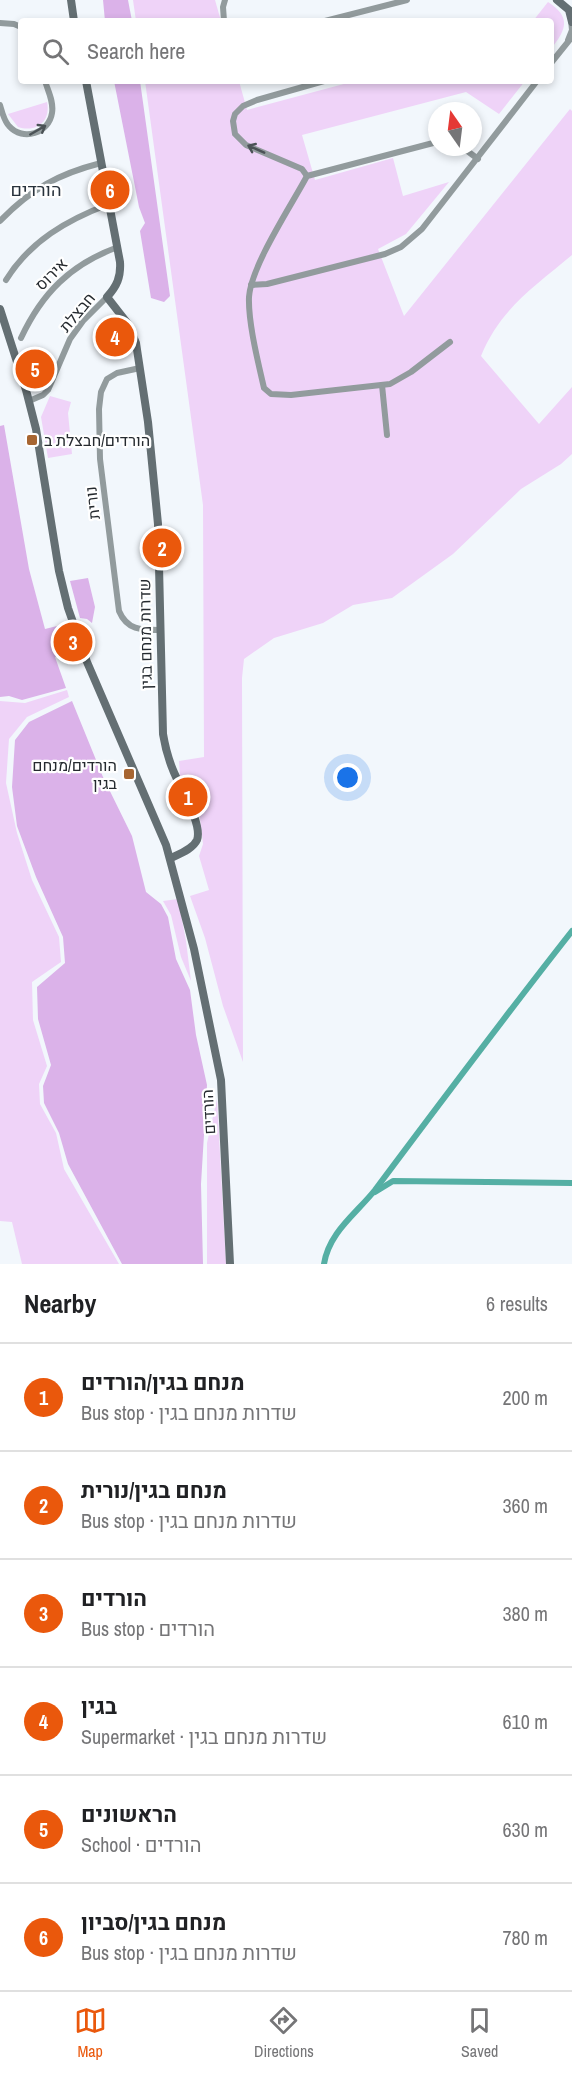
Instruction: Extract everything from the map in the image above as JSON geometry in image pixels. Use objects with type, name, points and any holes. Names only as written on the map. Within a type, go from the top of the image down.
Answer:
[{"type":"street","points":[[70,0],[73,18]]},
{"type":"street","points":[[224,18],[225,0]]},
{"type":"street","points":[[337,18],[407,0]]},
{"type":"street","points":[[554,59],[569,39],[572,30],[572,17],[566,6],[557,0]]},
{"type":"street","points":[[0,23],[18,26]]},
{"type":"street","points":[[0,105],[7,123],[16,132],[30,135],[42,130],[52,114],[46,84]]},
{"type":"street","points":[[87,84],[121,273],[118,282],[107,297]]},
{"type":"street","points":[[307,176],[302,169],[246,145],[235,134],[232,121],[243,106],[256,100],[313,84]]},
{"type":"street","points":[[251,285],[267,284],[362,261],[400,248],[422,229],[535,84]]},
{"type":"street","points":[[428,144],[307,176],[255,273],[251,285],[249,309],[264,388],[266,392],[279,396],[390,384],[411,372],[450,342]]},
{"type":"street","points":[[474,156],[478,159]]},
{"type":"street","points":[[0,221],[20,201],[41,185],[64,174],[101,163]]},
{"type":"street","points":[[6,280],[31,249],[51,231],[76,217],[109,204]]},
{"type":"street","name":"אירוס","points":[[21,338],[38,307],[66,276],[88,259],[118,247]]},
{"type":"street","name":"שדרות מנחם בגין","points":[[107,297],[132,333],[140,368],[152,456],[158,524],[161,718],[171,767],[194,816],[198,833],[198,839],[194,845],[171,858]]},
{"type":"street","name":"חבצלת","points":[[29,400],[43,395],[48,390],[65,348],[76,330],[107,297]]},
{"type":"street","name":"הורדים","points":[[0,309],[29,400],[41,456],[59,571],[73,625],[171,858],[194,950],[221,1080],[230,1264]]},
{"type":"street","name":"נורית","points":[[140,368],[111,376],[103,385],[99,409],[99,443],[119,611],[122,618],[132,627],[159,630]]},
{"type":"street","points":[[382,385],[387,435]]},
{"type":"shaded area","points":[[103,0],[128,0],[131,18],[105,18]]},
{"type":"shaded area","points":[[133,0],[215,0],[220,18],[136,18]]},
{"type":"shaded area","points":[[548,2],[560,13],[564,24],[561,35],[554,45],[554,18],[535,18]]},
{"type":"shaded area","points":[[115,84],[140,84],[170,296],[164,302],[151,298],[140,231],[145,223],[139,207]]},
{"type":"shaded area","points":[[145,84],[240,84],[247,110],[344,84],[523,84],[499,114],[466,92],[302,135],[315,180],[393,158],[403,196],[449,182],[406,234],[378,249],[404,316],[570,109],[572,111],[572,255],[508,312],[489,339],[481,356],[539,424],[572,387],[572,454],[561,464],[521,489],[453,554],[392,598],[353,605],[323,623],[274,638],[244,659],[242,678],[243,1062],[223,1006],[205,938],[190,896],[209,890],[199,856],[203,844],[200,818],[180,776],[179,761],[204,757],[203,505]]},
{"type":"shaded area","points":[[47,102],[45,120],[37,127],[18,127],[8,114]]},
{"type":"shaded area","points":[[50,396],[71,402],[68,413],[72,454],[48,458],[41,417]]},
{"type":"shaded area","points":[[4,425],[29,569],[45,629],[65,624],[74,651],[55,657],[66,688],[22,700],[9,696],[0,697],[0,426]]},
{"type":"shaded area","points":[[88,578],[95,607],[92,623],[80,618],[70,581]]},
{"type":"shaded area","points":[[67,690],[69,697],[27,717],[9,739],[6,783],[17,833],[32,880],[59,937],[61,962],[32,982],[33,1020],[47,1066],[39,1084],[40,1104],[56,1133],[64,1169],[119,1264],[22,1264],[12,1222],[0,1221],[0,701],[25,703]]},
{"type":"shaded area","points":[[72,701],[103,777],[132,836],[146,892],[161,904],[168,917],[176,959],[190,990],[196,1035],[207,1085],[201,1184],[203,1264],[122,1264],[68,1164],[59,1133],[44,1103],[43,1086],[51,1065],[38,1019],[37,987],[65,963],[63,937],[36,877],[17,826],[12,787],[15,740],[29,722]]},
{"type":"shaded area","points":[[178,899],[191,981],[181,957],[171,915],[163,901]]},
{"type":"shaded area","points":[[217,1099],[226,1264],[207,1264],[207,1143]]},
{"type":"waterway","points":[[324,1264],[331,1242],[337,1233],[375,1190],[572,931]]},
{"type":"waterway","points":[[375,1192],[393,1181],[572,1183]]},
{"type":"place","name":"מנחם בגין/סביון","points":[[110,190]]},
{"type":"place","name":"בגין","points":[[115,337]]},
{"type":"place","name":"הראשונים","points":[[35,369]]},
{"type":"place","name":"הורדים/חבצלת ב","points":[[32,440]]},
{"type":"place","name":"מנחם בגין/נורית","points":[[162,548]]},
{"type":"place","name":"הורדים","points":[[73,642]]},
{"type":"place","name":"הורדים/מנחם בגין","points":[[129,774]]},
{"type":"place","name":"מנחם בגין/הורדים","points":[[188,797]]},
{"type":"district","name":"הורדים","points":[[36,190]]}]
